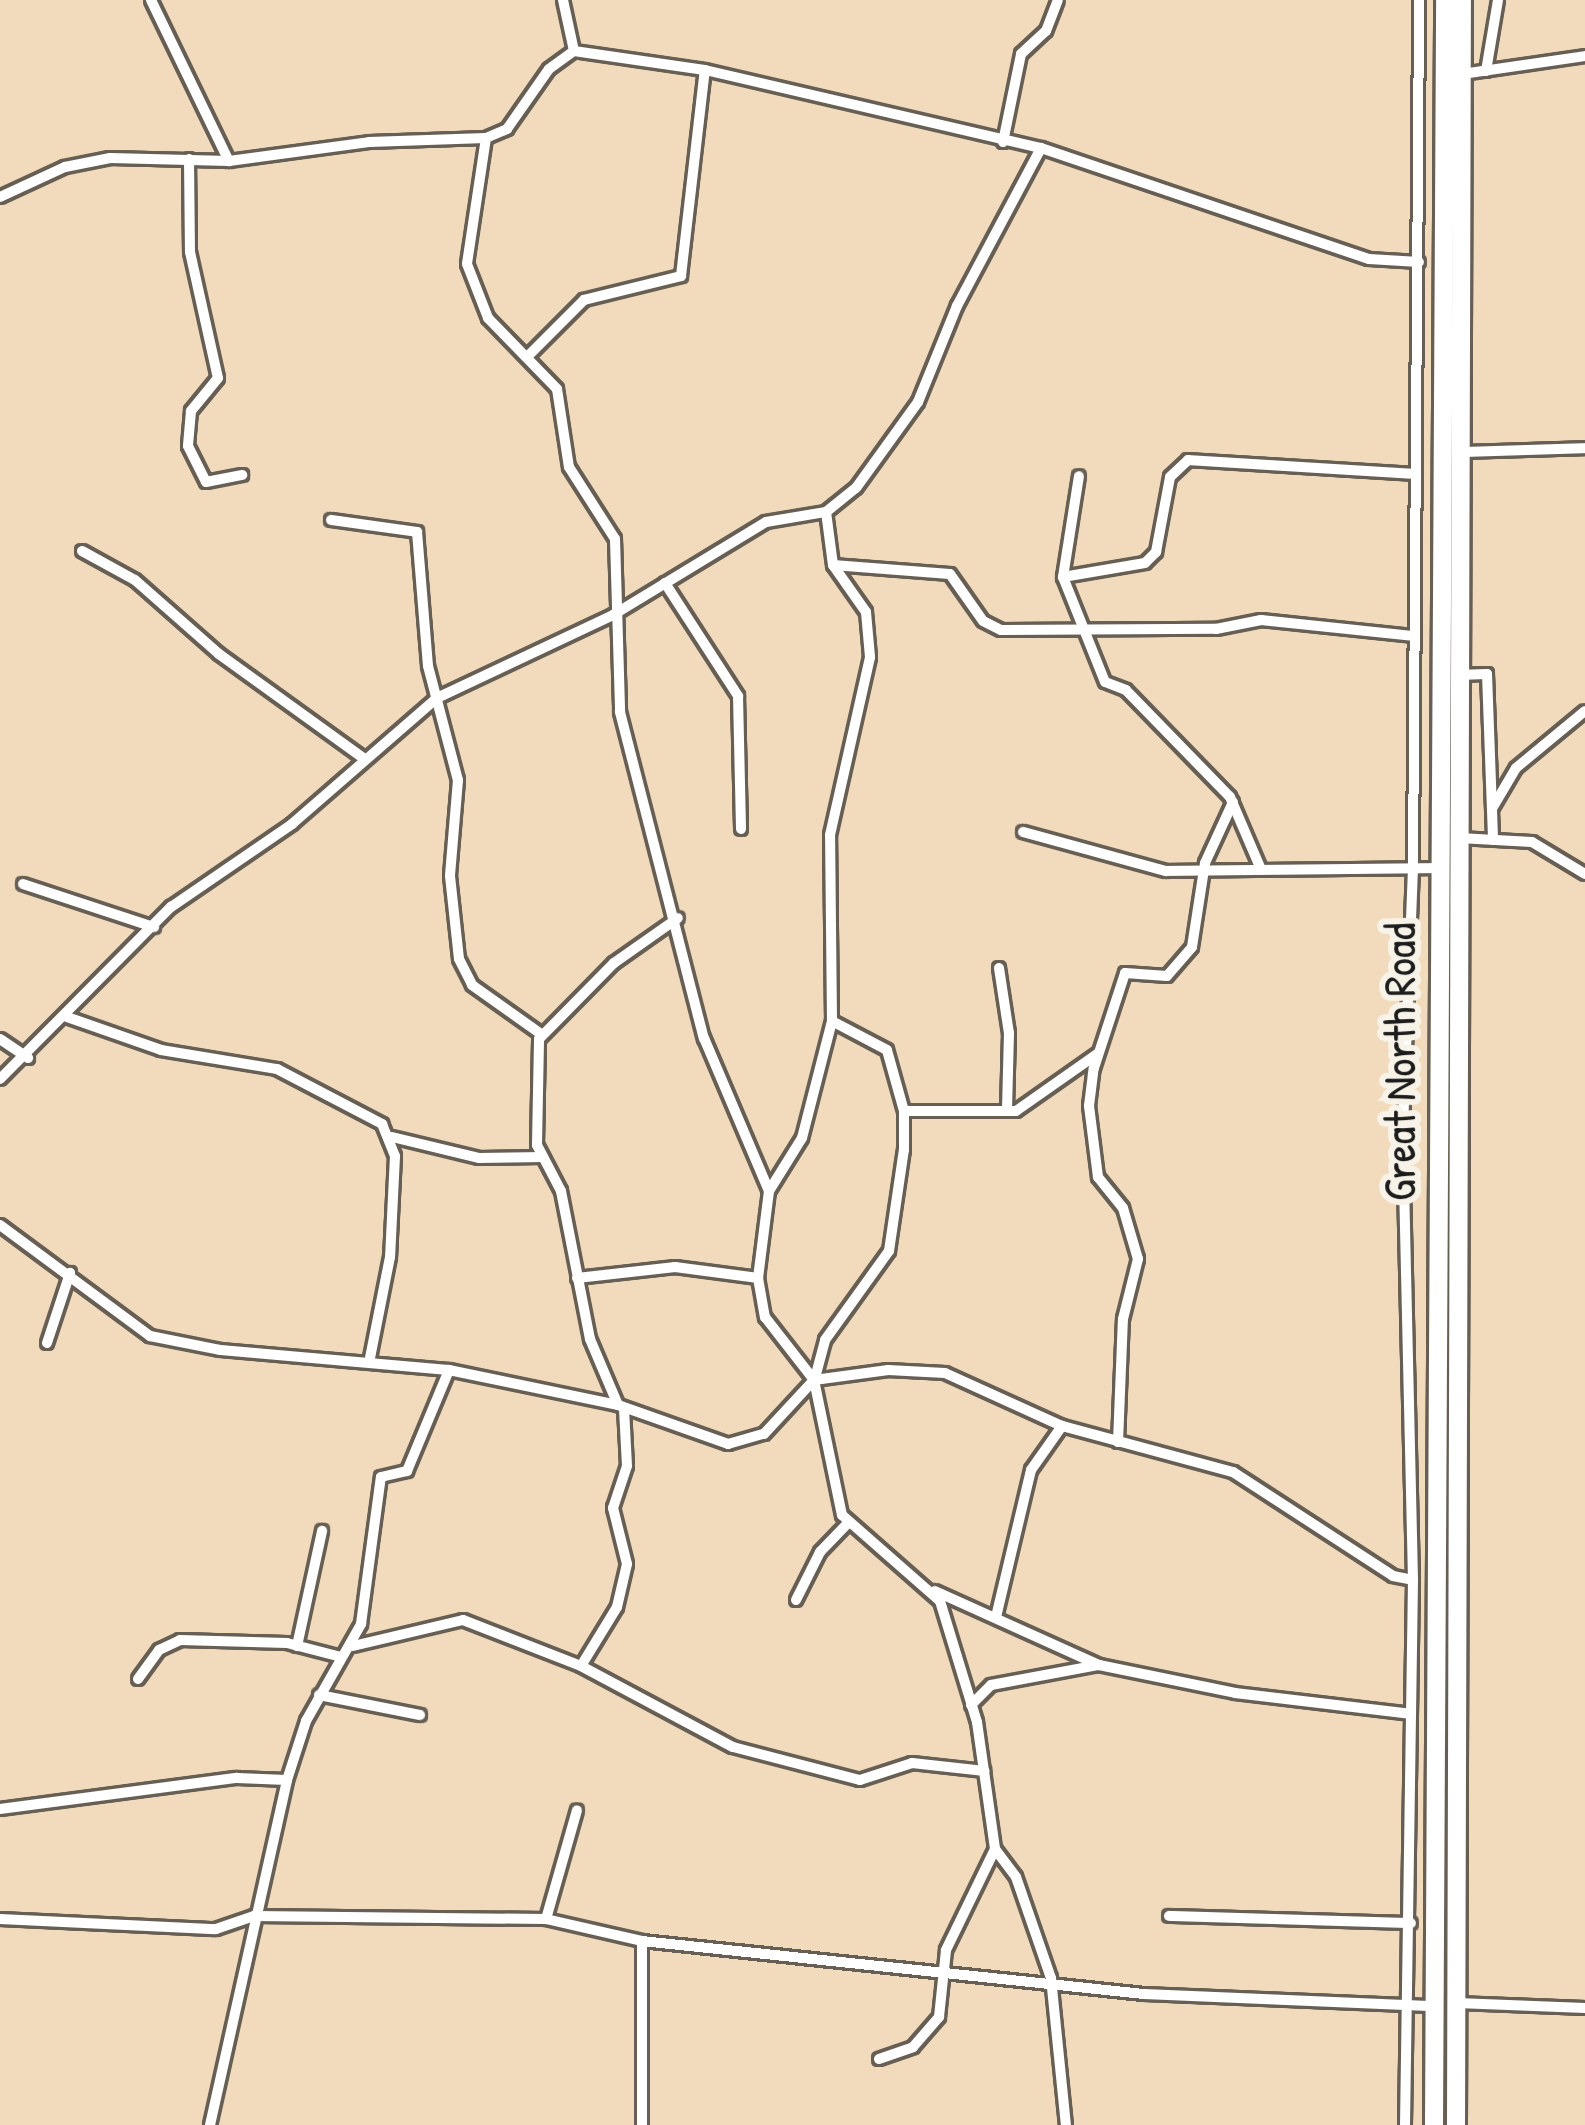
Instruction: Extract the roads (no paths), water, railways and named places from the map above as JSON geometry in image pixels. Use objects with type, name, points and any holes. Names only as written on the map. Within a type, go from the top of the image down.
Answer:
[{"type":"main road","name":"Great North Road","points":[[1434,2125],[1445,0]]},
{"type":"main road","name":"Great North Road","points":[[1456,2125],[1462,0]]},
{"type":"street","points":[[151,0],[229,161]]},
{"type":"street","points":[[563,0],[574,51]]},
{"type":"street","points":[[1003,142],[1021,54],[1046,31],[1058,0]]},
{"type":"street","points":[[1405,2125],[1411,2006],[1413,1580],[1403,1128],[1413,868],[1419,0]]},
{"type":"street","points":[[1486,70],[1498,0]]},
{"type":"street","points":[[0,197],[65,167],[229,161],[370,142],[486,139],[507,129],[549,69],[574,51],[705,70],[1041,148],[1369,259],[1418,262]]},
{"type":"street","points":[[1462,74],[1585,56]]},
{"type":"street","points":[[527,357],[584,299],[681,276],[705,70]]},
{"type":"street","points":[[486,139],[467,264],[488,318],[557,389],[569,467],[615,539],[613,615],[620,712],[678,918],[708,1050],[769,1192]]},
{"type":"street","points":[[0,1079],[28,1058],[154,927],[292,824],[362,757],[436,698],[613,615],[766,522],[826,512],[856,488],[918,402],[957,306],[1041,148]]},
{"type":"street","points":[[189,159],[190,252],[218,378],[191,411],[188,446],[206,482],[242,475]]},
{"type":"street","points":[[1460,452],[1585,448]]},
{"type":"street","points":[[1064,577],[1145,562],[1156,552],[1170,477],[1188,460],[1415,474]]},
{"type":"street","points":[[1079,476],[1064,577],[1105,682],[1126,691],[1233,802],[1260,867]]},
{"type":"street","points":[[826,512],[833,565],[866,612],[870,657],[831,823],[832,1021],[802,1138],[769,1192],[758,1278],[772,1332],[814,1380],[838,1507],[849,1522],[934,1591],[1099,1665],[1235,1693],[1410,1714]]},
{"type":"street","points":[[331,520],[418,532],[436,698],[458,780],[451,891],[463,973],[541,1034]]},
{"type":"street","points":[[82,551],[135,580],[219,654],[362,757]]},
{"type":"street","points":[[833,565],[946,573],[983,621],[1001,630],[1216,629],[1261,620],[1412,636]]},
{"type":"street","points":[[665,583],[738,696],[741,829]]},
{"type":"street","points":[[1458,675],[1487,674],[1492,840]]},
{"type":"street","points":[[1493,807],[1516,768],[1585,711]]},
{"type":"street","points":[[1118,1442],[1123,1319],[1138,1252],[1123,1208],[1098,1177],[1089,1106],[1098,1053],[1125,974],[1167,976],[1192,947],[1203,873],[1233,802]]},
{"type":"street","points":[[1023,832],[1166,871],[1260,867],[1290,874],[1440,868]]},
{"type":"street","points":[[1459,838],[1555,850],[1585,874]]},
{"type":"street","points":[[23,884],[154,927]]},
{"type":"street","points":[[580,1666],[617,1607],[627,1564],[614,1508],[627,1466],[621,1407],[590,1339],[561,1191],[543,1157],[541,1034],[614,963],[678,918]]},
{"type":"street","points":[[999,968],[1010,1033],[1006,1110]]},
{"type":"street","points":[[67,1017],[181,1055],[277,1069],[374,1117],[392,1137],[479,1158],[543,1157]]},
{"type":"street","points":[[0,1225],[150,1336],[220,1350],[370,1358],[449,1370],[621,1407],[742,1445],[783,1419],[814,1380],[825,1340],[890,1251],[904,1111],[887,1050],[832,1021]]},
{"type":"street","points":[[0,1039],[28,1058]]},
{"type":"street","points":[[904,1111],[1023,1108],[1098,1053]]},
{"type":"street","points":[[370,1358],[389,1257],[392,1137]]},
{"type":"street","points":[[577,1277],[675,1268],[758,1278]]},
{"type":"street","points":[[47,1343],[70,1273]]},
{"type":"street","points":[[353,1646],[381,1477],[407,1471],[449,1370]]},
{"type":"street","points":[[814,1380],[888,1370],[945,1373],[1062,1426],[1233,1472],[1393,1576],[1413,1580]]},
{"type":"street","points":[[996,1617],[1031,1470],[1062,1426]]},
{"type":"street","points":[[796,1600],[820,1552],[849,1522]]},
{"type":"street","points":[[297,1646],[322,1531]]},
{"type":"street","points":[[934,1591],[971,1705],[995,1850],[1016,1876],[1051,1978],[1066,2125]]},
{"type":"street","points":[[211,2125],[287,1780],[320,1695],[341,1657],[353,1646],[463,1620],[580,1666],[746,1750],[860,1780],[912,1763],[985,1771]]},
{"type":"street","points":[[138,1679],[159,1650],[180,1640],[297,1646],[341,1657]]},
{"type":"street","points":[[971,1705],[992,1685],[1099,1665]]},
{"type":"street","points":[[320,1695],[420,1715]]},
{"type":"street","points":[[0,1809],[236,1778],[287,1780]]},
{"type":"street","points":[[546,1919],[577,1810]]},
{"type":"street","points":[[879,2059],[913,2047],[939,2018],[950,1940],[995,1850]]},
{"type":"street","points":[[0,1918],[216,1929],[254,1916],[546,1919],[641,1941],[1051,1978],[1144,1994],[1435,2006]]},
{"type":"street","points":[[1169,1916],[1411,1923]]},
{"type":"street","points":[[641,1941],[642,2125]]},
{"type":"street","points":[[1457,2003],[1585,2008]]}]
